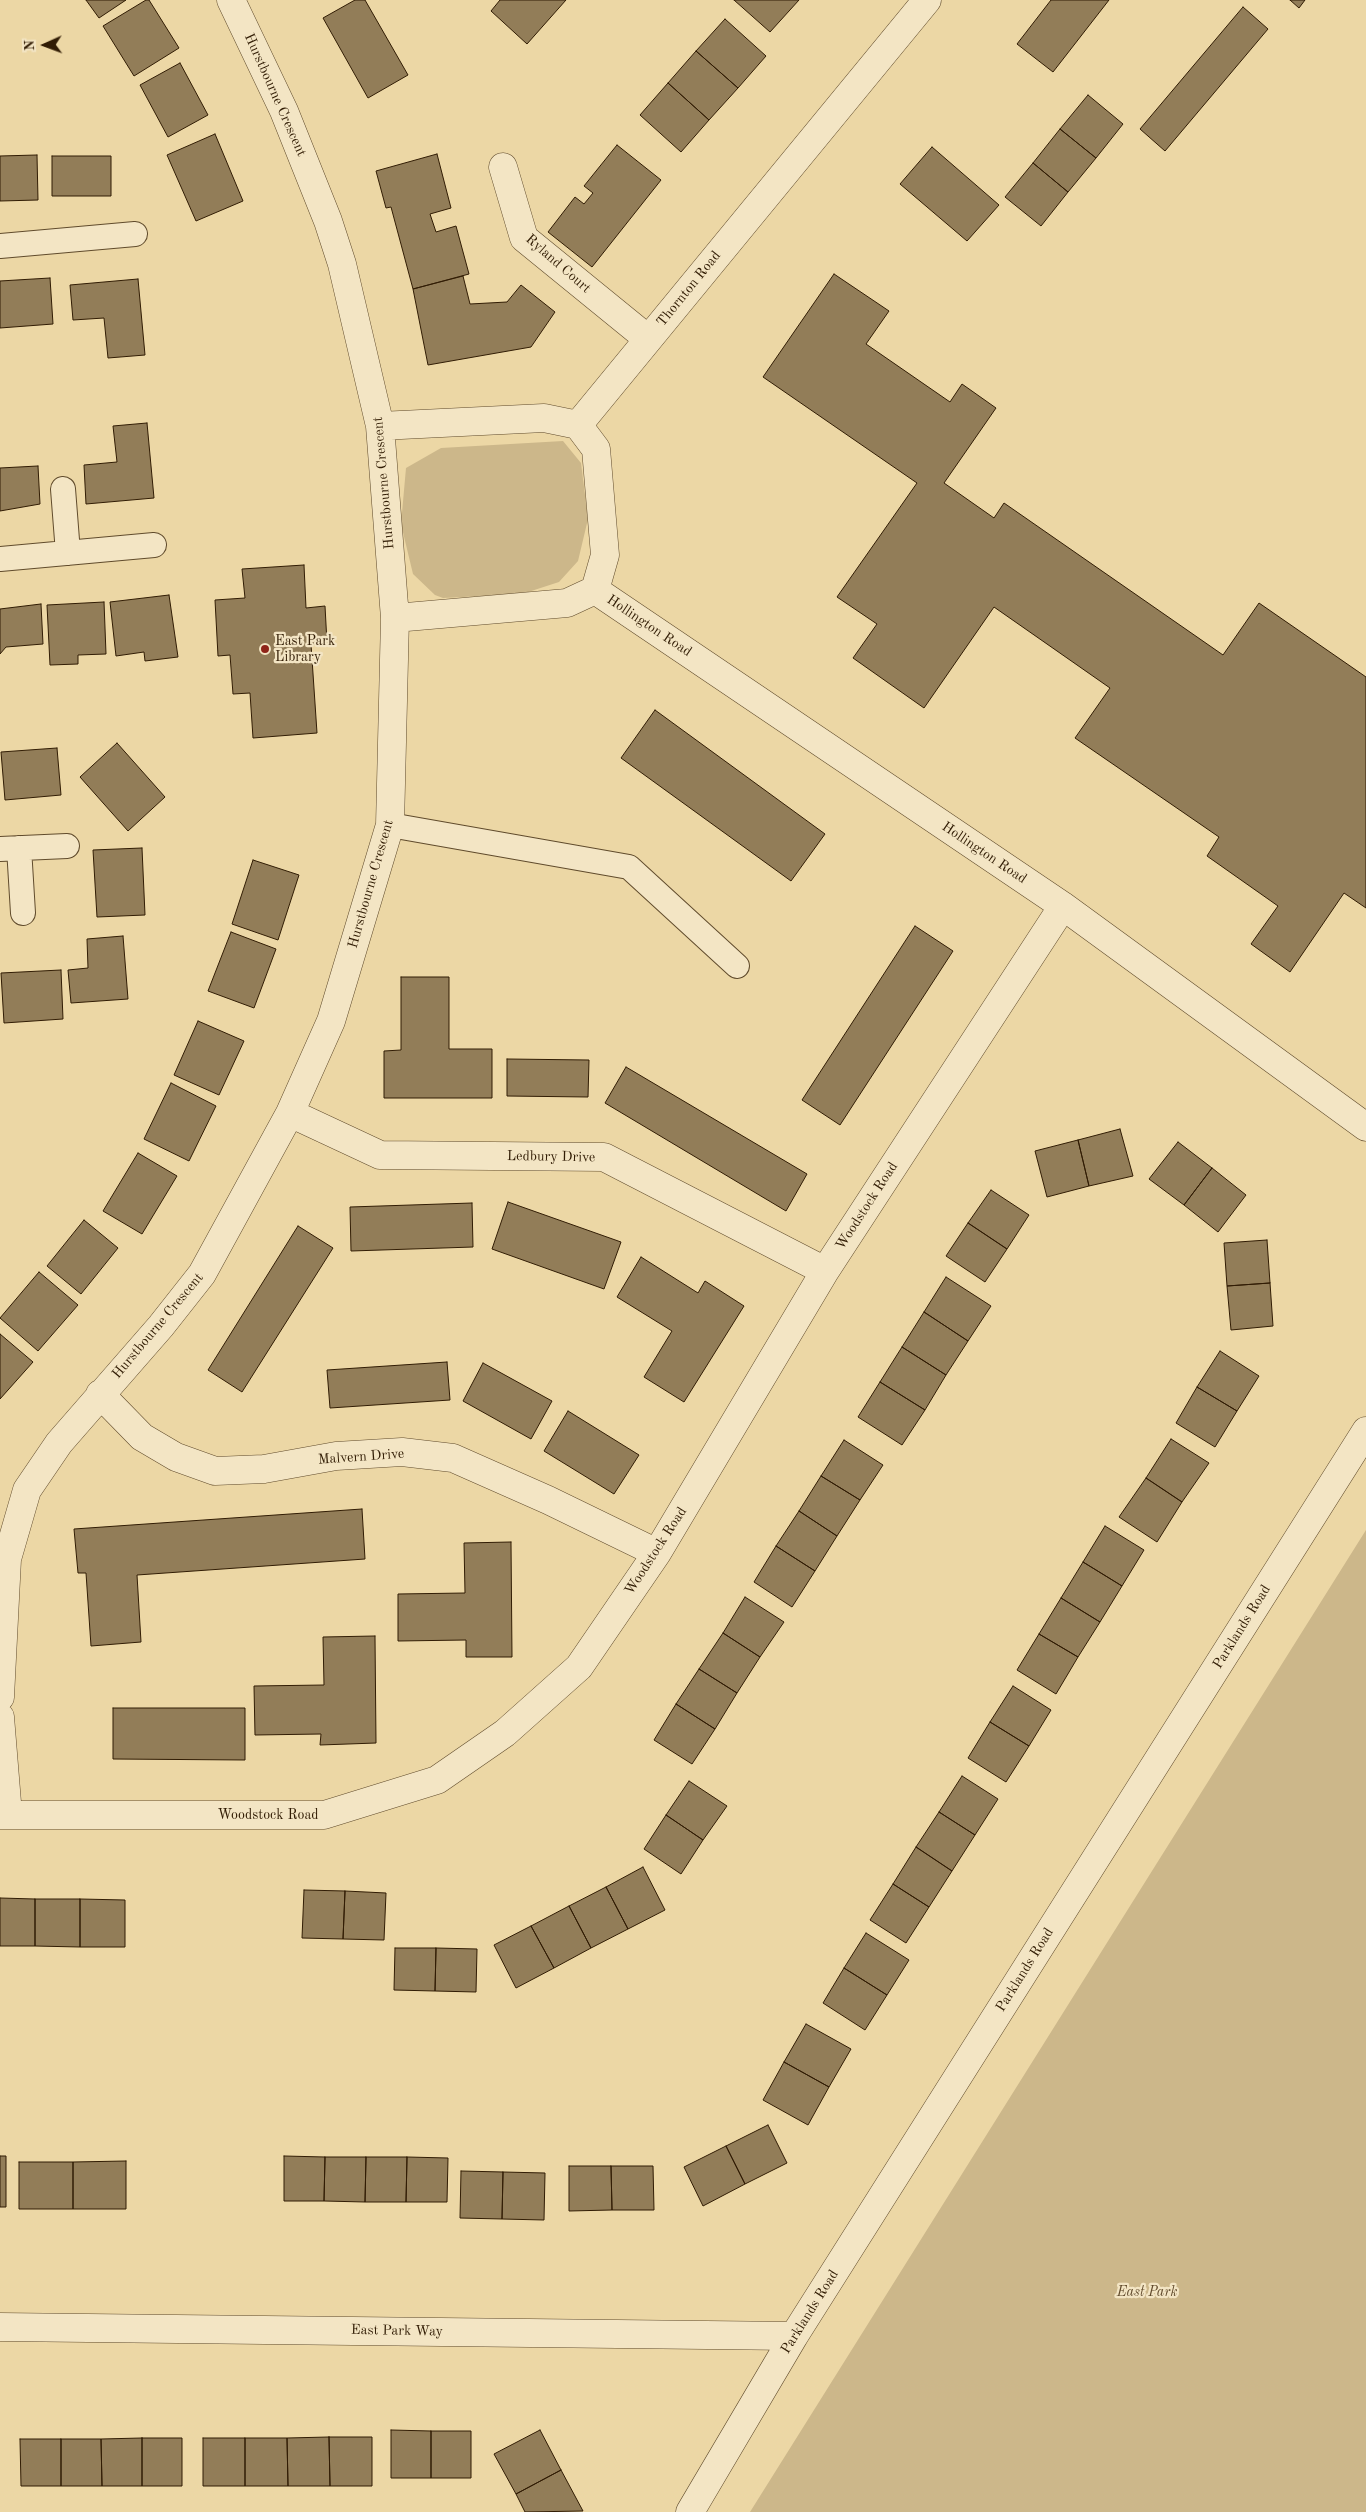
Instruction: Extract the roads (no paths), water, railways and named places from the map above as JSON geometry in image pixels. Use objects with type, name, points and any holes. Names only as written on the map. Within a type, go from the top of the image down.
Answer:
[{"type":"street","name":"Hurstbourne Crescent","points":[[0,1697],[7,1560],[27,1490],[59,1443],[161,1326],[202,1274],[290,1113],[331,1021],[390,825],[395,618],[380,426],[342,264],[328,221],[284,111],[231,0]]},
{"type":"street","name":"Thornton Road","points":[[578,424],[927,0]]},
{"type":"street","name":"Ryland Court","points":[[503,167],[524,238],[648,339]]},
{"type":"street","points":[[380,426],[544,418],[578,424]]},
{"type":"street","name":"Hollington Road","points":[[578,424],[596,449],[604,555],[595,590]]},
{"type":"street","name":"Hollington Road","points":[[395,618],[567,603],[595,590]]},
{"type":"street","name":"Hollington Road","points":[[595,590],[1063,906],[1366,1127]]},
{"type":"street","name":"Woodstock Road","points":[[4,1815],[324,1816],[437,1780],[505,1733],[579,1667],[657,1553],[825,1271],[1063,906]]},
{"type":"street","name":"Ledbury Drive","points":[[290,1113],[380,1155],[604,1157],[825,1271]]},
{"type":"street","name":"Malvern Drive","points":[[100,1394],[142,1437],[176,1457],[215,1471],[264,1468],[336,1456],[402,1452],[453,1458],[548,1500],[657,1553]]},
{"type":"street","name":"Parklands Road","points":[[690,2512],[794,2336],[1366,1431]]},
{"type":"street","points":[[0,1717],[4,1815]]},
{"type":"street","name":"East Park Way","points":[[0,2327],[794,2336]]},
{"type":"lane","points":[[0,246],[135,234]]},
{"type":"lane","points":[[63,489],[68,553]]},
{"type":"lane","points":[[0,559],[154,545]]},
{"type":"lane","points":[[390,825],[629,867],[737,966]]},
{"type":"lane","points":[[23,914],[9,848],[67,846]]},
{"type":"place","name":"East Park Library","points":[[265,649]]},
{"type":"park label","name":"East Park","points":[[1147,2292]]}]
